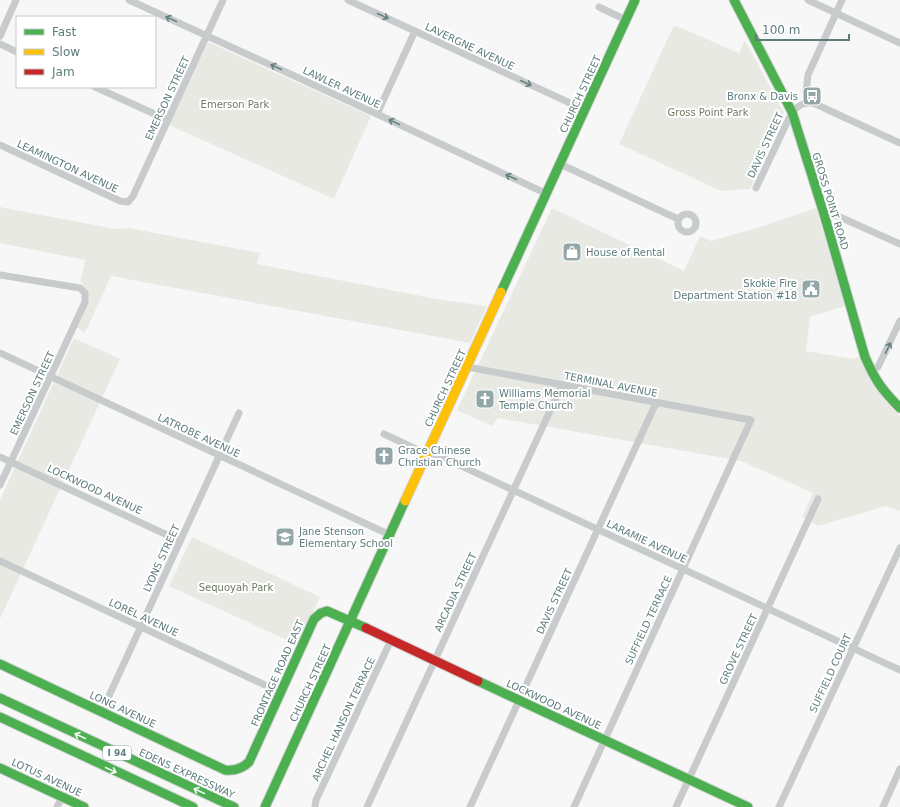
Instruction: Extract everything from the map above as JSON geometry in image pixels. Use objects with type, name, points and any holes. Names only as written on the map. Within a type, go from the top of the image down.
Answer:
[{"type":"main road","name":"CHURCH STREET","points":[[266,803],[351,621],[635,0]]},
{"type":"main road","name":"GROSS POINT ROAD","points":[[734,0],[792,112],[824,214],[865,357],[881,388],[900,408]]},
{"type":"main road","name":"FRONTAGE ROAD EAST","points":[[238,770],[249,762],[314,619],[318,614],[327,611],[351,621]]},
{"type":"main road","name":"LOCKWOOD AVENUE","points":[[351,621],[748,807]]},
{"type":"main road","name":"LONG AVENUE","points":[[0,664],[225,770],[238,770]]},
{"type":"main road","name":"EDENS EXPRESSWAY","points":[[0,698],[234,807]]},
{"type":"main road","name":"I 94","points":[[0,718],[193,807]]},
{"type":"main road","name":"LOTUS AVENUE","points":[[0,768],[84,807]]},
{"type":"street","points":[[0,36],[16,0]]},
{"type":"street","name":"LAWLER AVENUE","points":[[129,0],[547,194]]},
{"type":"street","name":"EMERSON STREET","points":[[128,202],[133,196],[223,0]]},
{"type":"street","name":"LAVERGNE AVENUE","points":[[348,0],[585,110]]},
{"type":"street","points":[[808,0],[900,43]]},
{"type":"street","points":[[807,103],[806,92],[808,75],[842,0]]},
{"type":"street","points":[[599,7],[626,20]]},
{"type":"street","points":[[377,114],[415,31]]},
{"type":"street","points":[[0,44],[16,52]]},
{"type":"street","points":[[97,88],[168,120]]},
{"type":"street","points":[[792,112],[799,105],[807,103],[816,104],[900,143]]},
{"type":"street","points":[[792,112],[808,107],[824,108]]},
{"type":"street","name":"DAVIS STREET","points":[[756,188],[792,112]]},
{"type":"street","name":"LEAMINGTON AVENUE","points":[[0,145],[120,201],[128,202]]},
{"type":"street","points":[[560,164],[678,219]]},
{"type":"street","points":[[824,214],[831,213],[900,244]]},
{"type":"street","name":"EMERSON STREET","points":[[0,275],[80,288],[85,293],[85,302],[0,485]]},
{"type":"street","points":[[871,369],[878,368],[900,321]]},
{"type":"street","name":"LATROBE AVENUE","points":[[0,353],[390,536]]},
{"type":"street","name":"TERMINAL AVENUE","points":[[467,367],[751,420]]},
{"type":"street","name":"ARCADIA STREET","points":[[367,807],[562,385]]},
{"type":"street","name":"DAVIS STREET","points":[[470,807],[656,403]]},
{"type":"street","name":"LYONS STREET","points":[[102,711],[239,413]]},
{"type":"street","name":"SUFFIELD TERRACE","points":[[574,807],[751,420]]},
{"type":"street","name":"LARAMIE AVENUE","points":[[384,434],[416,449],[440,456],[900,670]]},
{"type":"street","name":"LOCKWOOD AVENUE","points":[[0,457],[180,541]]},
{"type":"street","name":"GROVE STREET","points":[[676,807],[818,499]]},
{"type":"street","name":"SUFFIELD COURT","points":[[779,807],[900,548]]},
{"type":"street","name":"LOREL AVENUE","points":[[0,561],[280,692]]},
{"type":"street","name":"ARCHEL HANSON TERRACE","points":[[315,807],[316,800],[391,640]]},
{"type":"street","points":[[883,807],[900,769]]},
{"type":"street","points":[[57,807],[62,797]]},
{"type":"green space","name":"Gross Point Park","points":[[674,25],[739,53],[745,40],[784,113],[750,189],[721,191],[619,144]]},
{"type":"green space","name":"Emerson Park","points":[[208,42],[371,116],[334,199],[169,125]]},
{"type":"green space","points":[[0,207],[115,229],[129,228],[260,253],[257,264],[442,300],[487,306],[470,343],[111,276],[85,333],[76,327],[89,297],[81,281],[85,260],[0,243]]},
{"type":"green space","points":[[552,208],[684,271],[700,236],[711,241],[760,227],[816,208],[845,306],[810,317],[806,351],[852,359],[858,357],[882,396],[900,416],[900,511],[886,506],[818,526],[802,517],[813,493],[741,461],[498,418],[492,426],[457,410]]},
{"type":"green space","points":[[74,338],[120,359],[0,619],[0,500]]},
{"type":"green space","name":"Sequoyah Park","points":[[192,537],[320,597],[298,645],[169,586]]},
{"type":"traffic: fast","points":[[501,292],[635,0]]},
{"type":"traffic: fast","points":[[734,0],[792,112],[824,214],[865,357],[872,372],[888,396],[900,408]]},
{"type":"traffic: fast","points":[[265,807],[405,501]]},
{"type":"traffic: fast","points":[[0,664],[225,770],[232,770],[241,768],[249,762],[314,619],[321,613],[327,611],[366,628]]},
{"type":"traffic: fast","points":[[478,681],[748,807]]},
{"type":"traffic: fast","points":[[0,698],[234,807]]},
{"type":"traffic: fast","points":[[0,717],[193,807]]},
{"type":"traffic: fast","points":[[0,768],[84,807]]},
{"type":"traffic: slow","points":[[405,501],[501,292]]},
{"type":"traffic: jam","points":[[366,628],[478,681]]},
{"type":"place","name":"Bronx & Davis","points":[[812,96]]},
{"type":"place","name":"House of Rental","points":[[572,252]]},
{"type":"place","name":"Skokie Fire Department Station #18","points":[[811,289]]},
{"type":"place","name":"Williams Memorial Temple Church","points":[[485,399]]},
{"type":"place","name":"Grace Chinese Christian Church","points":[[384,456]]},
{"type":"place","name":"Jane Stenson Elementary School","points":[[285,537]]}]
